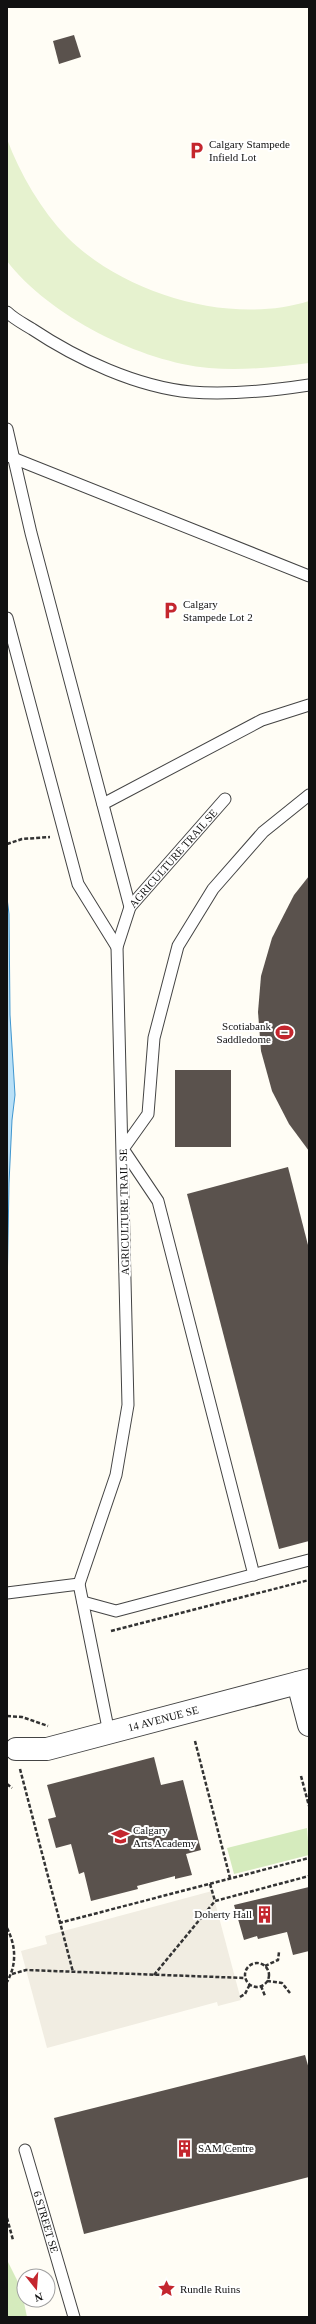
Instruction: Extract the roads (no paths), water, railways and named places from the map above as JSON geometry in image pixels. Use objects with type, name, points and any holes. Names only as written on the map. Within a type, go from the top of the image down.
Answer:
[{"type":"street","name":"14 AVENUE SE","points":[[16,1749],[47,1749],[303,1682]]},
{"type":"street","points":[[303,1682],[309,1725]]},
{"type":"lane","points":[[7,312],[58,346],[106,370],[154,384],[189,392],[217,393],[254,392],[309,385]]},
{"type":"lane","points":[[7,428],[10,456],[130,907]]},
{"type":"lane","points":[[10,456],[309,576]]},
{"type":"lane","points":[[7,618],[78,884],[117,947]]},
{"type":"lane","points":[[103,804],[262,720],[309,705]]},
{"type":"lane","points":[[254,1575],[158,1201],[123,1149],[148,1114],[154,1038],[178,946],[213,889],[263,832],[309,795]]},
{"type":"lane","name":"AGRICULTURE TRAIL SE","points":[[79,1584],[116,1475],[128,1405],[117,947],[130,907],[225,799]]},
{"type":"lane","points":[[83,1602],[116,1611],[309,1560]]},
{"type":"lane","points":[[7,1593],[79,1584],[109,1733]]},
{"type":"lane","name":"6 STREET SE","points":[[25,2150],[74,2317]]},
{"type":"water","points":[[7,898],[9,914],[10,1015],[15,1095],[12,1120],[9,1183],[7,1295]]},
{"type":"place","name":"Calgary Stampede Infield Lot","points":[[196,150]]},
{"type":"place","name":"Calgary Stampede Lot 2","points":[[170,610]]},
{"type":"place","name":"Scotiabank Saddledome","points":[[284,1032]]},
{"type":"place","name":"Calgary Arts Academy","points":[[120,1836]]},
{"type":"place","name":"Doherty Hall","points":[[265,1914]]},
{"type":"place","name":"SAM Centre","points":[[185,2148]]},
{"type":"place","name":"Rundle Ruins","points":[[167,2289]]}]
